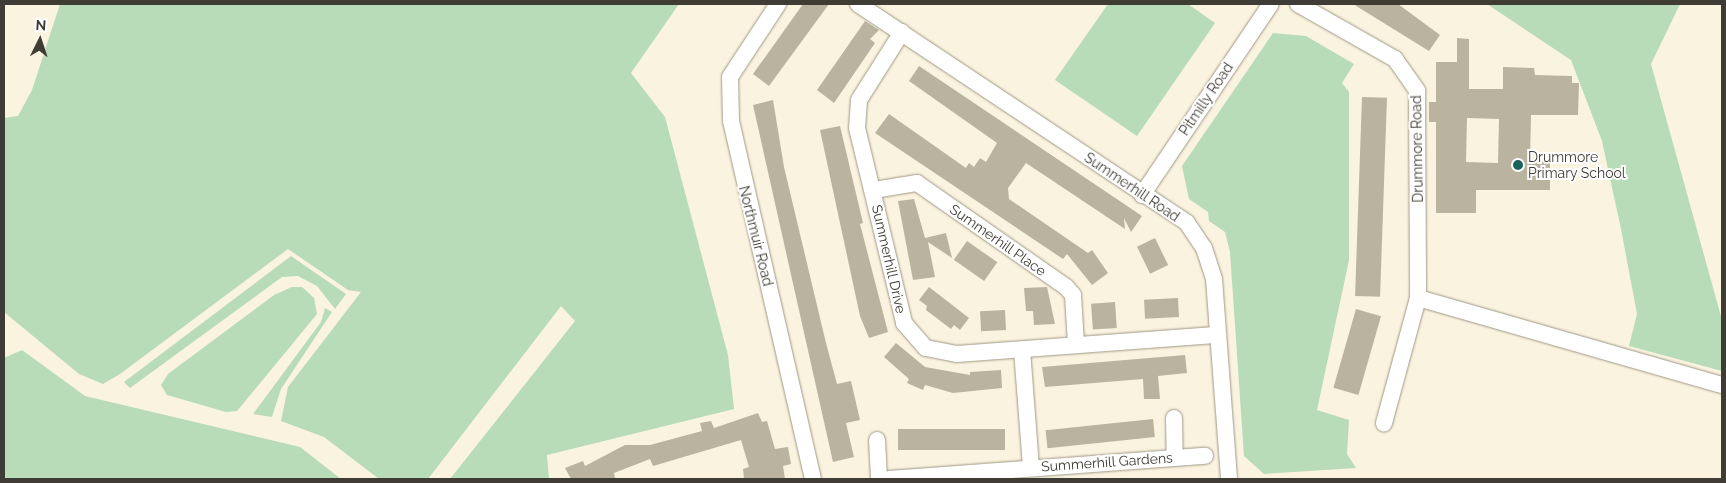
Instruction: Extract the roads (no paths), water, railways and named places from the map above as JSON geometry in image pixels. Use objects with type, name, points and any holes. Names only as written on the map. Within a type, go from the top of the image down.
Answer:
[{"type":"street","name":"Northmuir Road","points":[[778,4],[730,77],[731,121],[813,479]]},
{"type":"street","name":"Summerhill Road","points":[[858,4],[1186,223],[1204,248],[1214,279],[1229,479]]},
{"type":"street","name":"Pitmilly Road","points":[[1142,195],[1271,4]]},
{"type":"street","name":"Drummore Road","points":[[1298,4],[1395,59],[1415,83],[1418,298],[1384,423]]},
{"type":"street","name":"Summerhill Drive","points":[[902,32],[859,100],[857,128],[874,190],[904,323],[926,348],[958,354],[1218,335]]},
{"type":"street","name":"Summerhill Place","points":[[874,190],[917,184],[1066,287],[1073,295],[1076,344]]},
{"type":"street","points":[[1418,298],[1722,385]]},
{"type":"street","points":[[1022,350],[1031,467]]},
{"type":"street","points":[[1174,418],[1175,458]]},
{"type":"street","points":[[877,440],[879,479]]},
{"type":"street","name":"Summerhill Gardens","points":[[890,479],[1031,467],[1205,456]]},
{"type":"place","name":"Drummore Primary School","points":[[1518,165]]}]
